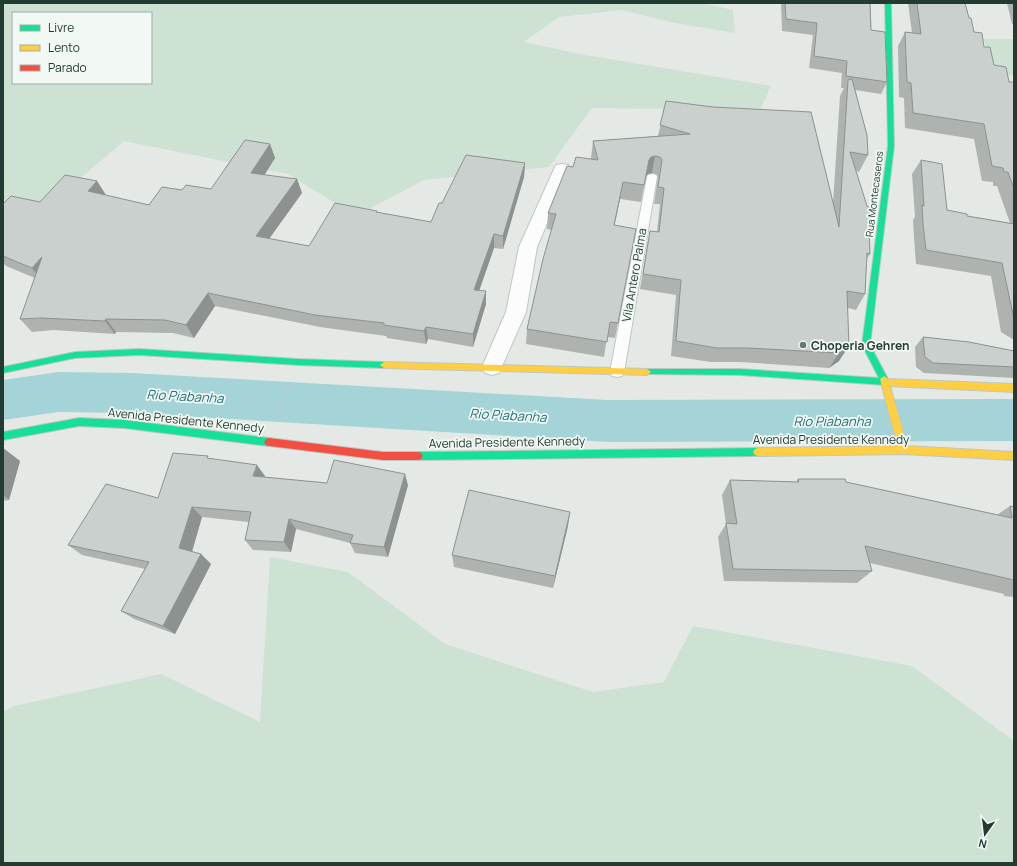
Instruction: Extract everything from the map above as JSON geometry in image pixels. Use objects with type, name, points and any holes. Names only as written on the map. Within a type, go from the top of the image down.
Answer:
[{"type":"main road","name":"Rua Montecaseros","points":[[888,3],[891,146],[866,345],[884,382],[904,450]]},
{"type":"main road","points":[[3,370],[74,356],[139,352],[298,362],[402,366],[492,367],[617,372],[740,372],[884,382],[1014,388]]},
{"type":"main road","name":"Avenida Presidente Kennedy","points":[[3,436],[79,422],[124,424],[270,440],[383,456],[904,450],[1014,456]]},
{"type":"street","points":[[492,367],[516,312],[528,247],[562,169]]},
{"type":"lane","name":"Vila Antero Palma","points":[[617,372],[652,177]]},
{"type":"path","points":[[270,440],[298,362]]},
{"type":"green space","points":[[3,3],[702,3],[733,10],[735,33],[670,22],[622,10],[559,17],[524,42],[580,54],[771,86],[760,110],[592,108],[549,167],[424,180],[356,216],[288,174],[124,141],[3,244]]},
{"type":"green space","points":[[983,39],[1014,39],[1014,76],[999,73]]},
{"type":"green space","points":[[270,557],[348,572],[445,644],[593,692],[664,682],[693,626],[912,666],[1014,741],[1014,863],[3,863],[3,712],[14,706],[161,674],[260,722]]},
{"type":"building","points":[[785,3],[870,3],[871,30],[885,32],[887,82],[846,76],[847,61],[814,56],[817,23],[786,19]]},
{"type":"building","points":[[917,3],[965,3],[969,18],[971,18],[974,32],[982,33],[984,47],[990,47],[994,65],[1006,67],[1009,82],[1014,82],[1014,189],[1008,172],[1004,172],[1003,168],[992,166],[984,124],[913,113],[911,83],[907,82],[905,32],[921,34]]},
{"type":"building","points":[[852,79],[867,135],[868,155],[850,152],[867,206],[869,207],[871,228],[869,228],[870,254],[867,253],[865,294],[847,291],[849,346],[839,353],[747,348],[717,348],[676,341],[681,280],[643,274],[650,231],[659,232],[664,188],[658,187],[662,160],[660,157],[655,156],[651,157],[649,160],[644,185],[623,182],[614,225],[636,229],[618,323],[610,322],[607,342],[527,329],[543,259],[556,214],[548,213],[567,166],[573,167],[576,157],[598,160],[593,141],[690,134],[660,125],[666,101],[713,107],[811,112],[839,227],[848,80]]},
{"type":"building","points":[[245,140],[270,144],[251,173],[297,179],[256,236],[309,246],[335,203],[431,222],[439,203],[442,203],[466,155],[525,163],[503,236],[494,234],[474,290],[486,291],[473,334],[426,327],[424,331],[384,325],[384,323],[315,315],[208,293],[186,325],[165,320],[106,319],[105,321],[41,318],[20,319],[42,257],[32,268],[3,256],[3,204],[11,196],[40,202],[65,175],[97,181],[88,191],[149,205],[162,187],[182,190],[186,185],[211,189]]},
{"type":"building","points":[[921,160],[942,164],[947,210],[967,214],[967,216],[1014,224],[1014,319],[1002,263],[926,250],[923,224],[922,205],[924,206]]},
{"type":"building","points":[[923,337],[969,342],[1014,351],[1014,367],[933,363],[925,357]]},
{"type":"building","points":[[173,453],[208,456],[207,458],[257,465],[253,476],[327,483],[334,460],[405,474],[384,547],[350,543],[353,535],[289,519],[284,542],[245,540],[251,512],[192,507],[179,548],[201,554],[163,626],[121,611],[149,562],[68,545],[106,484],[158,498]]},
{"type":"building","points":[[798,479],[845,479],[846,482],[1012,518],[1010,506],[1014,507],[1014,580],[865,546],[872,571],[733,569],[726,523],[737,524],[730,480],[799,482]]},
{"type":"building","points":[[469,490],[570,512],[555,576],[452,555]]},
{"type":"waterway","name":"Rio Piabanha","points":[[3,400],[59,392],[132,393],[608,421],[1014,420]]},
{"type":"traffic: fast","points":[[884,379],[866,345],[891,146],[888,3]]},
{"type":"traffic: fast","points":[[3,370],[75,355],[139,352],[298,362],[384,365]]},
{"type":"traffic: fast","points":[[647,372],[740,372],[885,382]]},
{"type":"traffic: fast","points":[[3,436],[79,422],[124,424],[269,442]]},
{"type":"traffic: fast","points":[[418,456],[758,452]]},
{"type":"traffic: slow","points":[[384,365],[647,372]]},
{"type":"traffic: slow","points":[[884,379],[904,450]]},
{"type":"traffic: slow","points":[[885,382],[1014,388]]},
{"type":"traffic: slow","points":[[758,452],[904,450],[1014,456]]},
{"type":"traffic: jam","points":[[269,442],[383,456],[418,456]]},
{"type":"place","name":"Choperia Gehren","points":[[803,345]]}]
